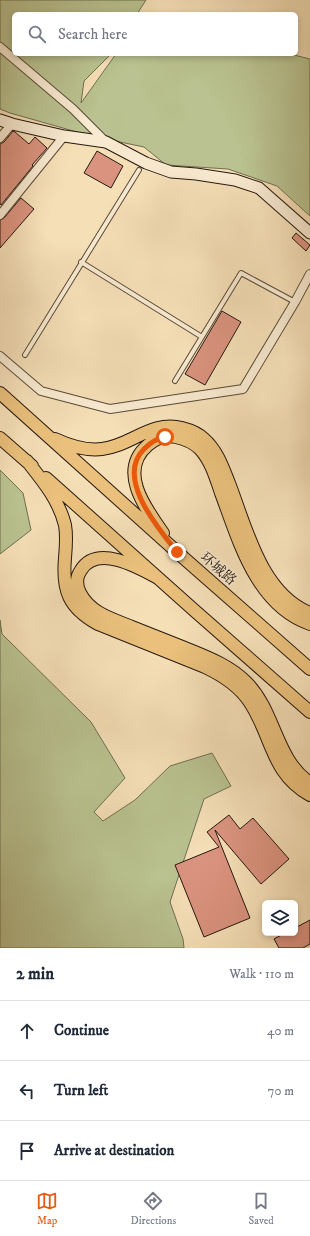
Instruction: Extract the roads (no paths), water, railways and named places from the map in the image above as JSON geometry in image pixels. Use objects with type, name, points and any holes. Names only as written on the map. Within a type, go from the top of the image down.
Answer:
[{"type":"main road","name":"环城路","points":[[0,393],[310,669]]},
{"type":"main road","points":[[42,432],[73,446],[95,450],[114,446],[150,430],[161,427],[169,426],[181,428],[199,435],[210,446],[220,462],[251,542],[267,574],[278,590],[297,606],[310,613]]},
{"type":"main road","points":[[177,552],[156,524],[142,501],[136,486],[134,475],[136,463],[142,450],[155,440],[165,437],[175,437],[189,441],[202,452],[213,473],[242,548],[258,580],[269,595],[282,608],[297,618],[310,624]]},
{"type":"main road","points":[[0,438],[310,712]]},
{"type":"main road","points":[[27,461],[53,497],[63,518],[66,538],[64,583],[68,596],[75,608],[84,616],[98,624],[205,667],[232,683],[245,696],[253,707],[262,725],[273,754],[285,774],[297,786],[310,795]]},
{"type":"main road","points":[[158,578],[122,562],[106,558],[97,558],[88,562],[83,567],[78,575],[77,583],[84,600],[97,612],[214,660],[238,675],[253,689],[261,701],[290,762],[298,773],[310,783]]},
{"type":"street","points":[[0,47],[73,109],[106,142],[146,163],[171,172],[235,180],[259,188],[310,233]]},
{"type":"street","points":[[0,120],[64,136],[106,142]]},
{"type":"street","points":[[0,138],[12,124]]},
{"type":"street","points":[[0,214],[64,136]]},
{"type":"street","points":[[0,356],[41,391],[110,410],[243,389],[310,274]]},
{"type":"lane","points":[[25,355],[139,170]]},
{"type":"lane","points":[[81,262],[202,337]]},
{"type":"lane","points":[[175,381],[241,273],[295,302]]}]
